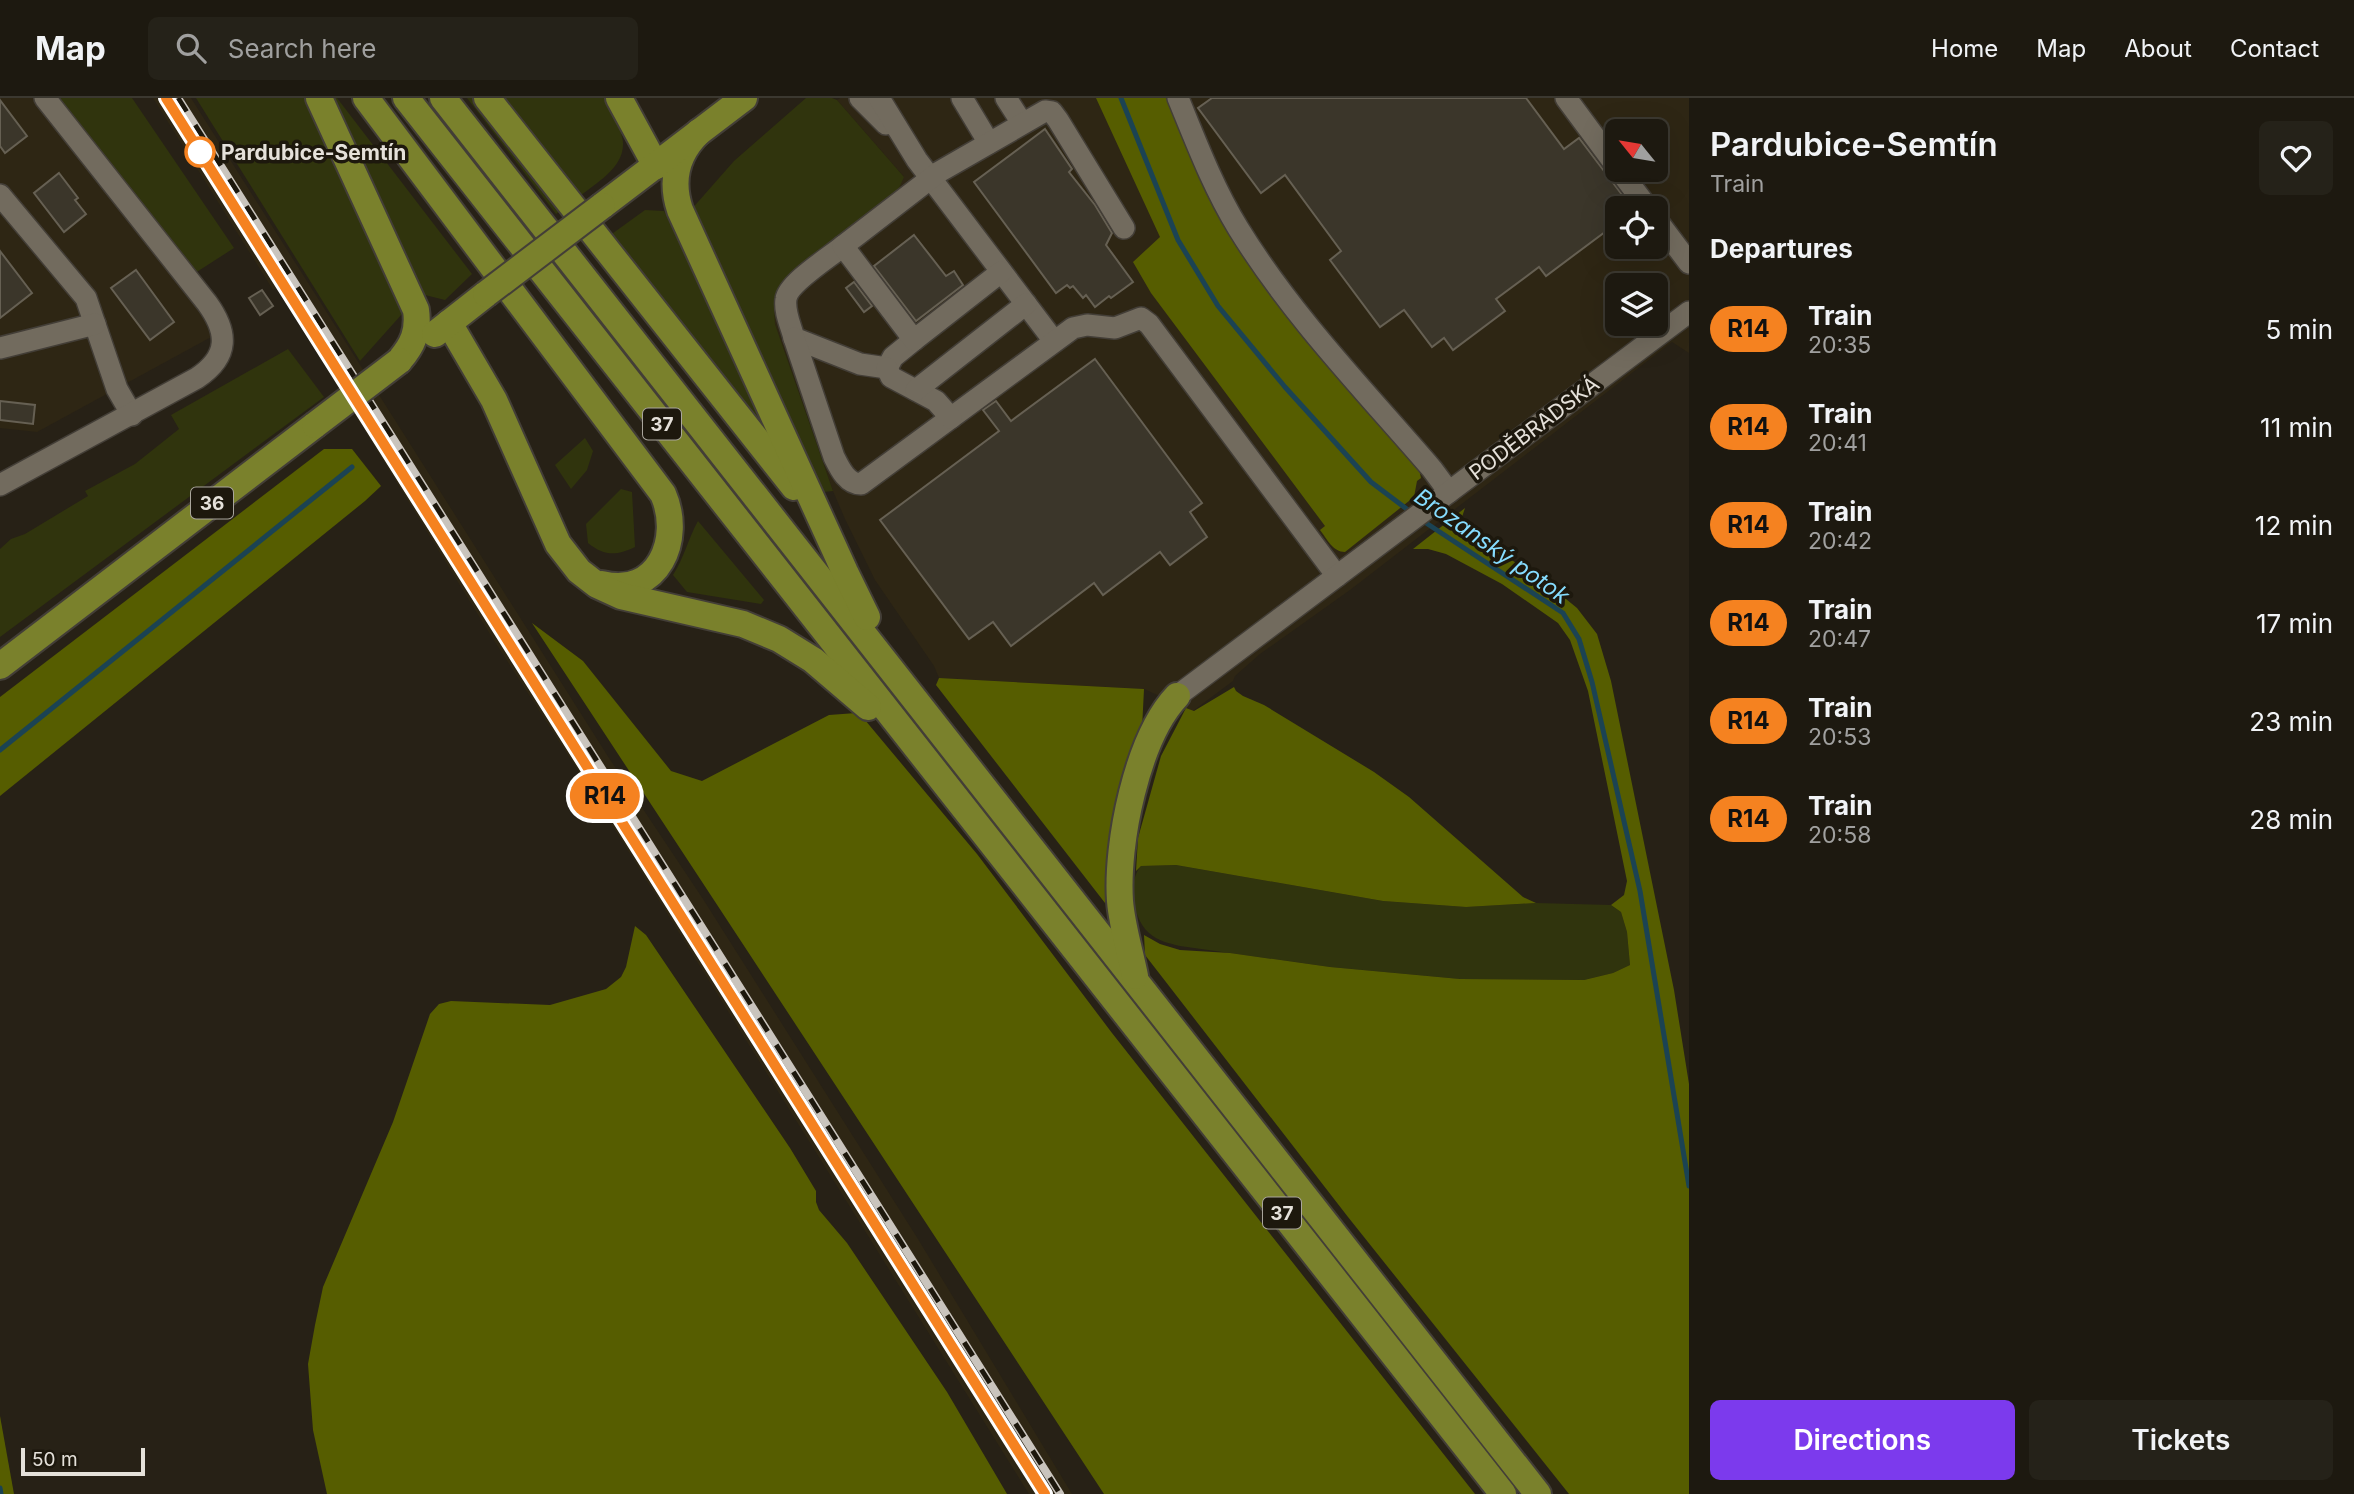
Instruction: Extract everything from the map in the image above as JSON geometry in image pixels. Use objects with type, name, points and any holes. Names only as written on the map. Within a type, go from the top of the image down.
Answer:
[{"type":"main road","points":[[319,98],[416,310],[417,327],[414,338],[410,349],[399,361]]},
{"type":"main road","points":[[366,98],[663,494],[670,515],[670,539],[663,559],[648,575],[628,584],[610,585],[597,582],[579,571]]},
{"type":"main road","name":"37","points":[[406,98],[1503,1494]]},
{"type":"main road","name":"37","points":[[443,98],[1538,1494]]},
{"type":"main road","points":[[487,98],[821,522]]},
{"type":"main road","points":[[620,98],[656,166]]},
{"type":"main road","name":"36","points":[[0,666],[744,98]]},
{"type":"main road","points":[[633,123],[645,131],[665,137],[699,132]]},
{"type":"main road","points":[[699,132],[686,146],[679,163],[675,180],[678,203],[821,522],[899,677]]},
{"type":"main road","points":[[449,323],[494,400],[558,544],[579,571],[597,585],[621,596],[743,624],[779,639],[828,672],[918,751]]},
{"type":"main road","points":[[1137,984],[1121,905],[1122,842],[1149,741],[1164,712],[1177,696]]},
{"type":"street","points":[[0,485],[132,415],[206,372],[221,352],[222,329],[207,303],[45,98]]},
{"type":"street","points":[[859,98],[894,132],[917,160],[1054,341]]},
{"type":"street","points":[[879,98],[917,160]]},
{"type":"street","points":[[962,98],[989,143]]},
{"type":"street","points":[[1006,98],[1022,123]]},
{"type":"street","points":[[1178,98],[1219,195],[1238,229],[1312,332],[1449,492]]},
{"type":"street","points":[[1566,98],[1605,151]]},
{"type":"street","points":[[1124,228],[1058,121],[1043,105],[1022,123],[930,178],[796,284],[788,292],[787,311],[834,457],[843,474],[854,484],[862,484],[1079,325],[1107,328],[1139,318],[1145,320],[1337,576]]},
{"type":"street","points":[[1628,182],[1639,196]]},
{"type":"street","points":[[0,195],[86,298],[117,389],[132,415]]},
{"type":"street","points":[[1668,235],[1689,263]]},
{"type":"street","points":[[844,246],[914,340]]},
{"type":"street","points":[[887,368],[893,357],[1001,272]]},
{"type":"street","points":[[916,390],[1026,304]]},
{"type":"street","name":"PODĚBRADSKÁ","points":[[1177,696],[1688,314]]},
{"type":"street","points":[[0,348],[95,324]]},
{"type":"street","points":[[794,338],[860,364],[887,368]]},
{"type":"street","points":[[887,368],[891,377],[936,401],[951,418]]},
{"type":"shaded area","points":[[0,98],[39,98],[216,325],[213,336],[37,432],[0,428]]},
{"type":"shaded area","points":[[153,98],[191,98],[609,758],[703,899],[918,1239],[1072,1494],[1029,1494],[582,777],[493,639],[277,288],[273,290]]},
{"type":"shaded area","points":[[1689,98],[1689,353],[1672,342],[1350,590],[1260,654],[1235,676],[1233,681],[1193,711],[1144,689],[939,678],[934,666],[875,580],[845,519],[775,324],[774,305],[788,277],[904,177],[837,100]]},
{"type":"green space","points":[[60,98],[132,98],[234,248],[192,275]]},
{"type":"green space","points":[[196,98],[308,98],[400,297],[402,314],[360,361]]},
{"type":"green space","points":[[335,98],[472,274],[445,300],[425,295],[417,283]]},
{"type":"green space","points":[[467,98],[477,98],[563,209],[556,214]]},
{"type":"green space","points":[[500,98],[607,98],[620,122],[623,143],[619,160],[608,174],[579,197]]},
{"type":"green space","points":[[806,98],[837,100],[904,177],[892,196],[777,293],[774,305],[775,324],[833,491],[824,492],[817,489],[690,211],[734,161]]},
{"type":"green space","points":[[1096,98],[1170,98],[1196,160],[1419,469],[1421,478],[1417,481],[1414,497],[1345,552],[1337,550],[1328,541],[1320,530],[1325,526],[1151,293],[1133,262],[1160,237]]},
{"type":"green space","points":[[645,210],[664,211],[785,461],[609,236]]},
{"type":"green space","points":[[288,349],[324,397],[0,637],[0,549],[11,539],[25,534],[88,496],[85,491],[135,464],[179,429],[171,415]]},
{"type":"green space","points":[[585,438],[593,451],[587,470],[571,489],[555,465]]},
{"type":"green space","points":[[324,449],[352,449],[381,486],[0,796],[0,697]]},
{"type":"green space","points":[[621,489],[632,492],[635,547],[616,553],[605,552],[588,543],[586,524]]},
{"type":"green space","points":[[1465,508],[1463,525],[1476,538],[1539,577],[1577,608],[1597,634],[1611,681],[1674,990],[1689,1084],[1689,1494],[1569,1494],[1348,1217],[1145,955],[1144,935],[1160,944],[1180,950],[1230,953],[1330,967],[1460,979],[1584,980],[1613,973],[1630,965],[1627,932],[1621,912],[1611,905],[1624,895],[1627,881],[1588,691],[1570,640],[1558,623],[1502,584],[1446,554],[1428,549],[1413,549]]},
{"type":"green space","points":[[698,521],[764,600],[761,604],[687,592],[673,575]]},
{"type":"green space","points":[[532,623],[583,661],[671,771],[702,781],[829,715],[856,713],[865,720],[977,854],[1112,1033],[1475,1494],[1104,1494]]},
{"type":"green space","points":[[939,678],[1144,689],[1142,729],[1105,873],[1105,903],[936,685]]},
{"type":"green space","points":[[1234,687],[1243,696],[1264,705],[1374,772],[1409,797],[1523,897],[1536,903],[1466,907],[1383,901],[1176,865],[1141,866],[1136,871],[1138,838],[1161,756],[1186,708],[1194,711]]},
{"type":"green space","points":[[1176,865],[1383,901],[1466,907],[1536,903],[1611,905],[1621,912],[1627,932],[1630,965],[1613,973],[1584,980],[1460,979],[1330,967],[1180,946],[1156,938],[1143,927],[1136,910],[1133,890],[1141,866]]},
{"type":"green space","points":[[635,926],[646,935],[790,1148],[816,1191],[819,1210],[847,1243],[947,1392],[1007,1494],[327,1494],[313,1430],[308,1364],[323,1287],[393,1122],[430,1014],[439,1004],[451,1001],[550,1005],[606,989],[621,977],[626,967]]},
{"type":"green space","points":[[0,1416],[14,1494],[0,1494]]},
{"type":"building","points":[[1212,98],[1526,98],[1564,149],[1579,138],[1605,172],[1605,182],[1612,182],[1623,196],[1605,196],[1605,232],[1546,276],[1539,267],[1496,299],[1505,311],[1453,350],[1444,338],[1432,347],[1404,310],[1380,327],[1330,260],[1341,251],[1285,175],[1261,193],[1198,108]]},
{"type":"building","points":[[0,100],[27,136],[5,153],[0,146]]},
{"type":"building","points":[[1045,129],[1072,169],[1069,172],[1095,205],[1112,233],[1106,245],[1133,282],[1095,307],[1086,295],[1083,298],[1073,286],[1070,288],[1067,285],[1056,293],[974,182]]},
{"type":"building","points":[[59,173],[78,198],[75,200],[86,214],[64,232],[34,193]]},
{"type":"building","points":[[914,235],[946,276],[954,271],[963,285],[916,321],[874,266]]},
{"type":"building","points":[[0,251],[32,293],[0,318]]},
{"type":"building","points":[[136,270],[174,322],[150,340],[111,288]]},
{"type":"building","points":[[854,282],[872,306],[864,312],[846,288]]},
{"type":"building","points":[[262,290],[273,306],[260,315],[249,298]]},
{"type":"building","points":[[1095,359],[1202,503],[1190,512],[1207,537],[1170,565],[1160,552],[1103,595],[1094,583],[1011,646],[993,622],[969,639],[880,520],[999,431],[983,410],[996,401],[1011,421]]},
{"type":"building","points":[[0,401],[35,405],[33,424],[0,420]]},
{"type":"waterway","name":"Brozanský potok","points":[[1121,98],[1178,240],[1218,306],[1285,387],[1371,482],[1412,513]]},
{"type":"waterway","points":[[0,750],[352,467]]},
{"type":"waterway","name":"Brozanský potok","points":[[1420,519],[1563,613],[1579,639],[1592,682],[1640,891],[1689,1186]]},
{"type":"waterway","points":[[0,1488],[1,1494]]},
{"type":"railway","points":[[178,98],[1060,1494]]},
{"type":"railway","points":[[413,490],[1045,1494]]},
{"type":"train","name":"R14","points":[[166,98],[1045,1494]]},
{"type":"place","name":"Pardubice-Semtín","points":[[200,152]]}]
